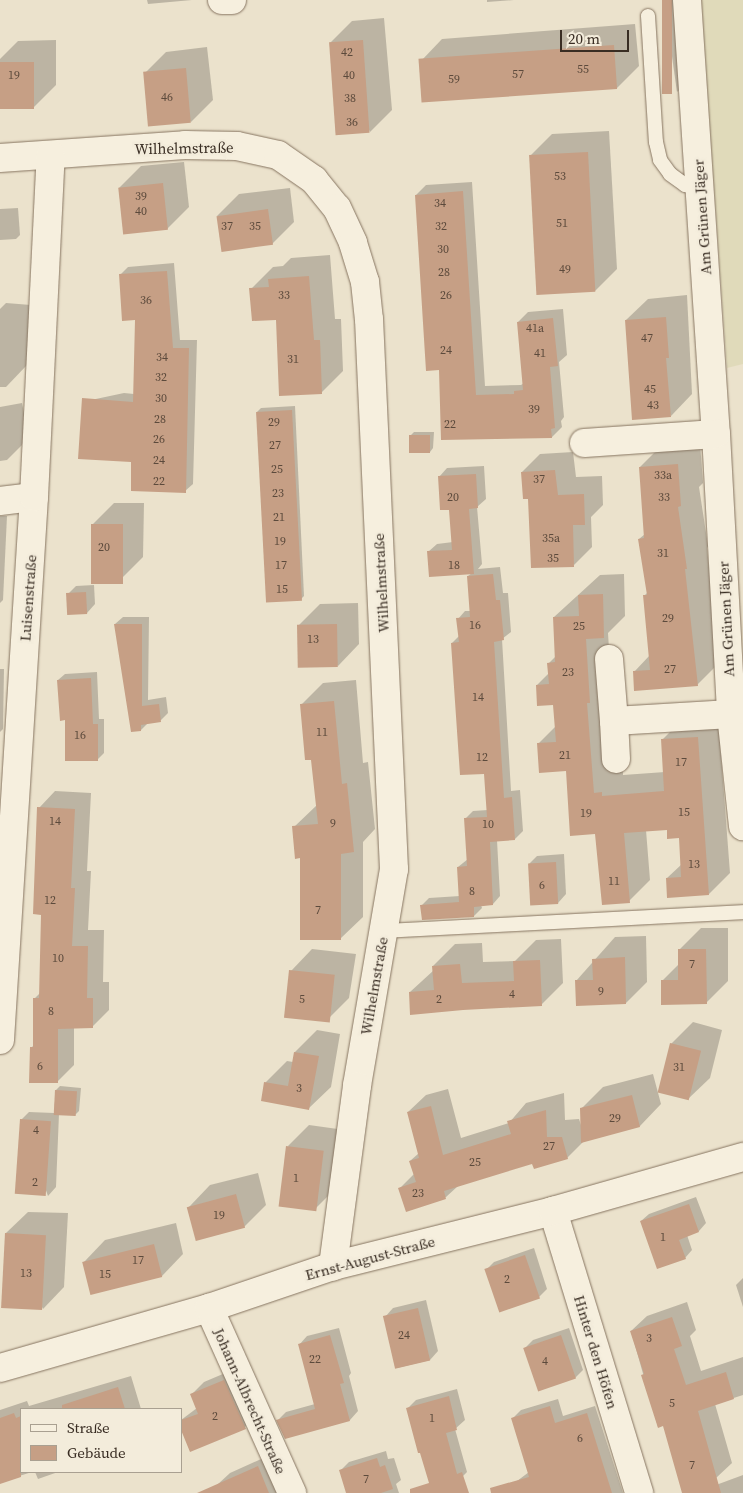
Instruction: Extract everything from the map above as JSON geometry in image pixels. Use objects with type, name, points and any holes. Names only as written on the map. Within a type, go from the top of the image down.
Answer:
[{"type":"street","points":[[222,0],[232,0]]},
{"type":"street","name":"Am Grünen Jäger","points":[[687,0],[716,434],[731,714],[743,826]]},
{"type":"street","name":"Wilhelmstraße","points":[[0,158],[185,145],[237,146],[278,155],[314,180],[337,208],[353,243],[365,282],[369,319],[394,869],[357,1086],[333,1266]]},
{"type":"street","name":"Luisenstraße","points":[[0,1040],[34,497],[51,155]]},
{"type":"street","points":[[584,443],[716,434]]},
{"type":"street","points":[[0,501],[34,497]]},
{"type":"street","points":[[609,659],[616,759]]},
{"type":"street","points":[[614,721],[731,714]]},
{"type":"street","name":"Ernst-August-Straße","points":[[0,1368],[209,1308],[333,1266],[553,1211],[743,1157]]},
{"type":"street","name":"Hinter den Höfen","points":[[553,1211],[639,1493]]},
{"type":"street","name":"Johann-Albrecht-Straße","points":[[209,1308],[292,1493]]},
{"type":"lane","points":[[648,16],[656,142],[660,160],[670,174],[685,185],[700,186]]},
{"type":"lane","points":[[384,931],[743,912]]},
{"type":"shaded area","points":[[700,0],[743,0],[743,364],[727,368]]},
{"type":"building","points":[[662,0],[672,0],[672,94],[662,94]]},
{"type":"building","points":[[363,40],[369,133],[336,135],[329,42]]},
{"type":"building","points":[[614,45],[617,89],[422,103],[418,59]]},
{"type":"building","points":[[0,62],[34,62],[34,109],[0,109]]},
{"type":"building","points":[[186,68],[191,123],[148,127],[143,72]]},
{"type":"building","points":[[588,152],[595,292],[536,295],[529,155]]},
{"type":"building","points":[[163,183],[168,230],[123,234],[118,188]]},
{"type":"building","points":[[463,191],[476,395],[514,394],[514,391],[523,390],[517,322],[553,318],[558,366],[550,367],[555,428],[551,429],[552,438],[441,440],[439,370],[426,371],[415,195]]},
{"type":"building","points":[[268,209],[273,245],[222,252],[217,216]]},
{"type":"building","points":[[167,271],[173,348],[189,348],[186,493],[131,491],[131,462],[78,459],[82,398],[133,402],[135,320],[122,321],[119,274]]},
{"type":"building","points":[[309,276],[314,340],[320,340],[322,394],[279,396],[276,320],[252,321],[249,288],[269,287],[268,279]]},
{"type":"building","points":[[666,317],[669,358],[666,358],[671,417],[632,420],[625,320]]},
{"type":"building","points":[[292,410],[302,601],[266,603],[256,412]]},
{"type":"building","points":[[409,435],[430,435],[430,453],[409,453]]},
{"type":"building","points":[[678,464],[681,506],[678,507],[687,569],[685,569],[698,686],[634,691],[633,671],[650,670],[643,595],[647,595],[638,539],[644,538],[639,467]]},
{"type":"building","points":[[555,470],[558,495],[584,494],[585,525],[573,525],[574,567],[531,568],[528,499],[523,499],[521,472]]},
{"type":"building","points":[[476,474],[478,508],[469,509],[474,574],[429,577],[427,551],[452,550],[449,510],[440,510],[438,476]]},
{"type":"building","points":[[91,524],[123,524],[123,584],[91,584]]},
{"type":"building","points":[[493,574],[496,600],[500,600],[504,640],[494,642],[504,798],[512,797],[515,840],[490,842],[493,905],[474,907],[474,917],[422,920],[420,905],[459,902],[457,867],[467,866],[464,818],[487,817],[484,774],[460,775],[451,643],[459,642],[456,618],[470,617],[467,576]]},
{"type":"building","points":[[86,592],[87,614],[67,615],[66,593]]},
{"type":"building","points":[[603,594],[604,638],[586,639],[590,703],[587,703],[594,793],[602,792],[602,796],[664,791],[661,739],[698,737],[709,895],[667,898],[666,878],[681,877],[679,838],[667,839],[667,830],[624,833],[630,903],[602,905],[595,834],[570,836],[566,771],[539,773],[537,743],[556,742],[553,705],[537,706],[536,685],[549,684],[547,663],[555,662],[553,617],[579,616],[578,595]]},
{"type":"building","points":[[114,624],[142,624],[142,706],[159,704],[161,722],[141,725],[141,731],[131,732]]},
{"type":"building","points":[[337,624],[338,667],[298,668],[297,625]]},
{"type":"building","points":[[91,678],[93,724],[98,724],[98,761],[65,761],[65,720],[60,721],[57,680]]},
{"type":"building","points":[[334,701],[342,784],[347,783],[354,852],[341,854],[341,940],[300,940],[300,858],[295,859],[292,826],[318,824],[311,760],[305,760],[300,704]]},
{"type":"building","points":[[37,807],[75,809],[71,888],[75,888],[72,946],[88,946],[87,998],[93,998],[93,1028],[58,1029],[58,1083],[29,1083],[30,1047],[33,1047],[33,998],[39,998],[41,915],[33,914]]},
{"type":"building","points":[[556,862],[558,904],[530,905],[528,863]]},
{"type":"building","points":[[678,949],[706,949],[707,1004],[661,1005],[661,980],[678,980]]},
{"type":"building","points":[[625,957],[626,1004],[576,1006],[575,980],[593,980],[592,959]]},
{"type":"building","points":[[540,960],[542,1006],[410,1015],[409,992],[434,990],[432,966],[460,964],[462,983],[514,981],[513,961]]},
{"type":"building","points":[[289,970],[335,975],[330,1023],[284,1018]]},
{"type":"building","points":[[670,1043],[701,1051],[689,1100],[658,1092]]},
{"type":"building","points":[[294,1052],[319,1056],[309,1110],[261,1101],[264,1082],[288,1086]]},
{"type":"building","points":[[55,1090],[77,1091],[76,1116],[54,1115]]},
{"type":"building","points":[[632,1095],[640,1127],[581,1143],[580,1108]]},
{"type":"building","points":[[431,1106],[443,1155],[511,1134],[507,1121],[546,1110],[547,1137],[562,1137],[568,1159],[534,1169],[532,1164],[444,1191],[446,1199],[406,1212],[398,1188],[416,1182],[409,1161],[419,1158],[407,1112]]},
{"type":"building","points":[[20,1119],[51,1121],[46,1196],[15,1194]]},
{"type":"building","points":[[286,1146],[324,1151],[316,1211],[279,1207]]},
{"type":"building","points":[[236,1194],[245,1228],[196,1241],[187,1207]]},
{"type":"building","points":[[689,1204],[699,1232],[679,1240],[686,1259],[657,1269],[640,1221]]},
{"type":"building","points":[[5,1233],[46,1235],[42,1310],[1,1308]]},
{"type":"building","points":[[154,1244],[162,1277],[90,1295],[82,1262]]},
{"type":"building","points":[[525,1255],[540,1298],[499,1312],[484,1269]]},
{"type":"building","points":[[418,1308],[430,1361],[395,1369],[383,1316]]},
{"type":"building","points":[[672,1317],[682,1346],[674,1349],[686,1385],[726,1372],[734,1399],[698,1411],[721,1493],[682,1493],[663,1426],[658,1428],[641,1375],[644,1374],[630,1331]]},
{"type":"building","points":[[330,1335],[344,1383],[340,1384],[350,1421],[285,1439],[276,1420],[315,1409],[298,1344]]},
{"type":"building","points":[[561,1335],[576,1378],[538,1392],[523,1348]]},
{"type":"building","points":[[224,1380],[246,1429],[190,1452],[182,1432],[182,1420],[198,1414],[190,1394]]},
{"type":"building","points":[[118,1387],[125,1408],[62,1408],[62,1405]]},
{"type":"building","points":[[449,1396],[457,1430],[446,1433],[457,1474],[462,1472],[469,1493],[410,1493],[410,1489],[429,1483],[420,1453],[418,1453],[406,1408]]},
{"type":"building","points":[[550,1406],[555,1423],[587,1413],[612,1493],[491,1493],[490,1488],[529,1477],[511,1418]]},
{"type":"building","points":[[14,1413],[16,1418],[20,1416],[21,1477],[0,1484],[0,1418]]},
{"type":"building","points":[[377,1458],[380,1467],[385,1465],[393,1489],[381,1493],[346,1493],[339,1470]]},
{"type":"building","points":[[258,1466],[269,1493],[197,1493]]}]
